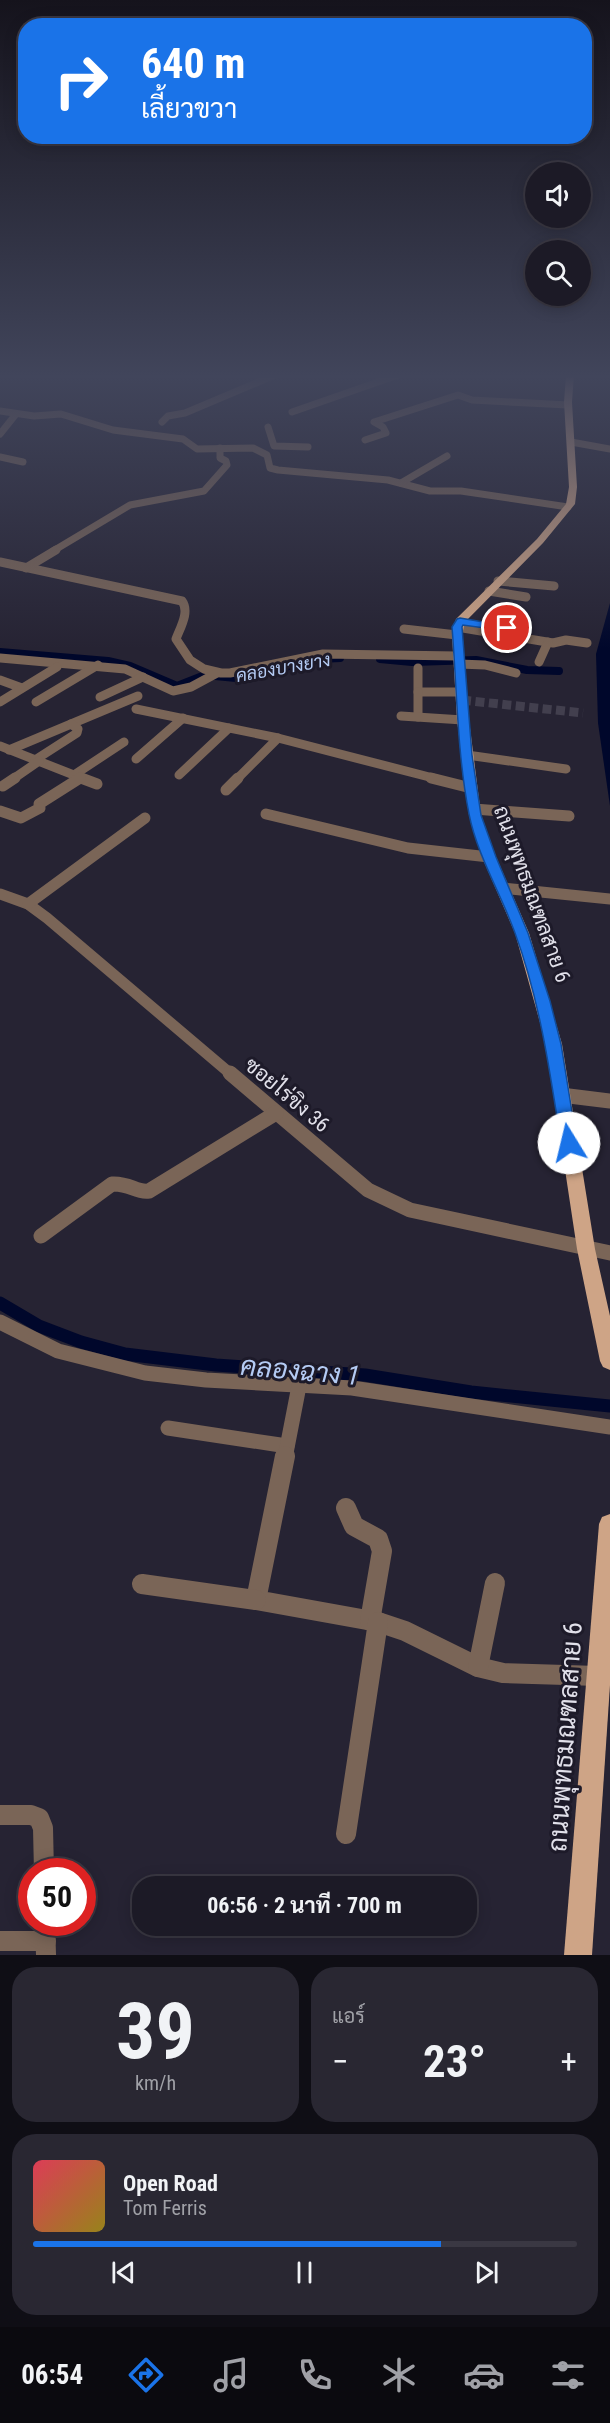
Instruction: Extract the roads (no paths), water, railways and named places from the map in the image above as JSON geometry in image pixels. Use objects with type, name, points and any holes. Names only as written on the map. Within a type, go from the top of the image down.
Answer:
[{"type":"main road","points":[[458,628],[498,581],[540,541],[568,507],[573,495],[572,466]]},
{"type":"main road","name":"ถนนพุทธมณฑลสาย 6","points":[[458,628],[463,720],[474,809],[489,857],[522,933],[554,1044],[586,1249],[610,1361]]},
{"type":"main road","name":"ถนนพุทธมณฑลสาย 6","points":[[578,1955],[602,1662],[610,1524]]},
{"type":"street","points":[[26,568],[130,505],[204,490],[226,466]]},
{"type":"street","points":[[270,466],[278,470],[347,475],[401,483],[430,491],[461,492],[568,507]]},
{"type":"street","points":[[401,483],[430,466]]},
{"type":"street","points":[[0,562],[182,601],[185,605],[185,614],[177,639],[180,648],[212,676]]},
{"type":"street","points":[[498,581],[554,586]]},
{"type":"street","points":[[489,591],[526,597]]},
{"type":"street","points":[[404,629],[458,628],[587,643]]},
{"type":"street","points":[[539,662],[551,639]]},
{"type":"street","points":[[2,663],[98,665],[125,669],[173,691],[184,690],[212,676],[323,654],[368,653],[459,660],[516,673]]},
{"type":"street","points":[[36,702],[98,665]]},
{"type":"street","points":[[0,702],[57,667]]},
{"type":"street","points":[[418,669],[418,717]]},
{"type":"street","points":[[100,697],[143,678]]},
{"type":"street","points":[[0,680],[22,688]]},
{"type":"street","points":[[418,692],[461,692]]},
{"type":"street","points":[[3,747],[71,724],[138,696]]},
{"type":"street","points":[[136,709],[278,738],[471,788]]},
{"type":"street","points":[[401,716],[463,720]]},
{"type":"street","points":[[136,759],[183,718]]},
{"type":"street","points":[[3,786],[77,733],[78,729],[71,724]]},
{"type":"street","points":[[179,775],[229,728]]},
{"type":"street","points":[[226,790],[278,738]]},
{"type":"street","points":[[0,811],[21,818],[124,742]]},
{"type":"street","points":[[3,747],[97,784]]},
{"type":"street","points":[[467,755],[566,769]]},
{"type":"street","points":[[474,809],[569,816]]},
{"type":"street","points":[[266,814],[408,848],[489,857]]},
{"type":"street","points":[[28,904],[145,818]]},
{"type":"street","points":[[502,888],[610,899]]},
{"type":"street","name":"ซอยไร่ขิง 36","points":[[0,894],[28,904],[47,918],[368,1190],[410,1210],[610,1253]]},
{"type":"street","points":[[561,1095],[610,1101]]},
{"type":"street","points":[[41,1236],[112,1184],[126,1183],[142,1192],[149,1191],[276,1113]]},
{"type":"street","points":[[0,1322],[58,1351],[145,1373],[206,1380],[352,1388],[610,1427]]},
{"type":"street","points":[[256,1599],[299,1386]]},
{"type":"street","points":[[168,1428],[287,1446]]},
{"type":"street","points":[[346,1508],[354,1526],[378,1539],[381,1551],[346,1834]]},
{"type":"street","points":[[478,1667],[495,1583]]},
{"type":"street","points":[[142,1584],[256,1599],[374,1621],[405,1631],[478,1667],[503,1673],[602,1662]]},
{"type":"street","points":[[0,1815],[31,1815],[39,1818],[43,1828],[44,1858]]},
{"type":"street","points":[[0,1941],[46,1940]]},
{"type":"water","points":[[610,603],[610,806],[598,723],[596,654]]},
{"type":"waterway","name":"คลองบางยาง","points":[[0,652],[108,661],[130,666],[177,686],[205,675],[236,678],[320,659],[340,658]]},
{"type":"waterway","points":[[380,659],[412,662],[476,660],[527,670],[559,671]]},
{"type":"waterway","name":"คลองฉาง 1","points":[[0,1303],[39,1326],[81,1342],[125,1354],[216,1365],[365,1375],[471,1392],[610,1406]]},
{"type":"tunnel","points":[[462,700],[583,713]]}]
